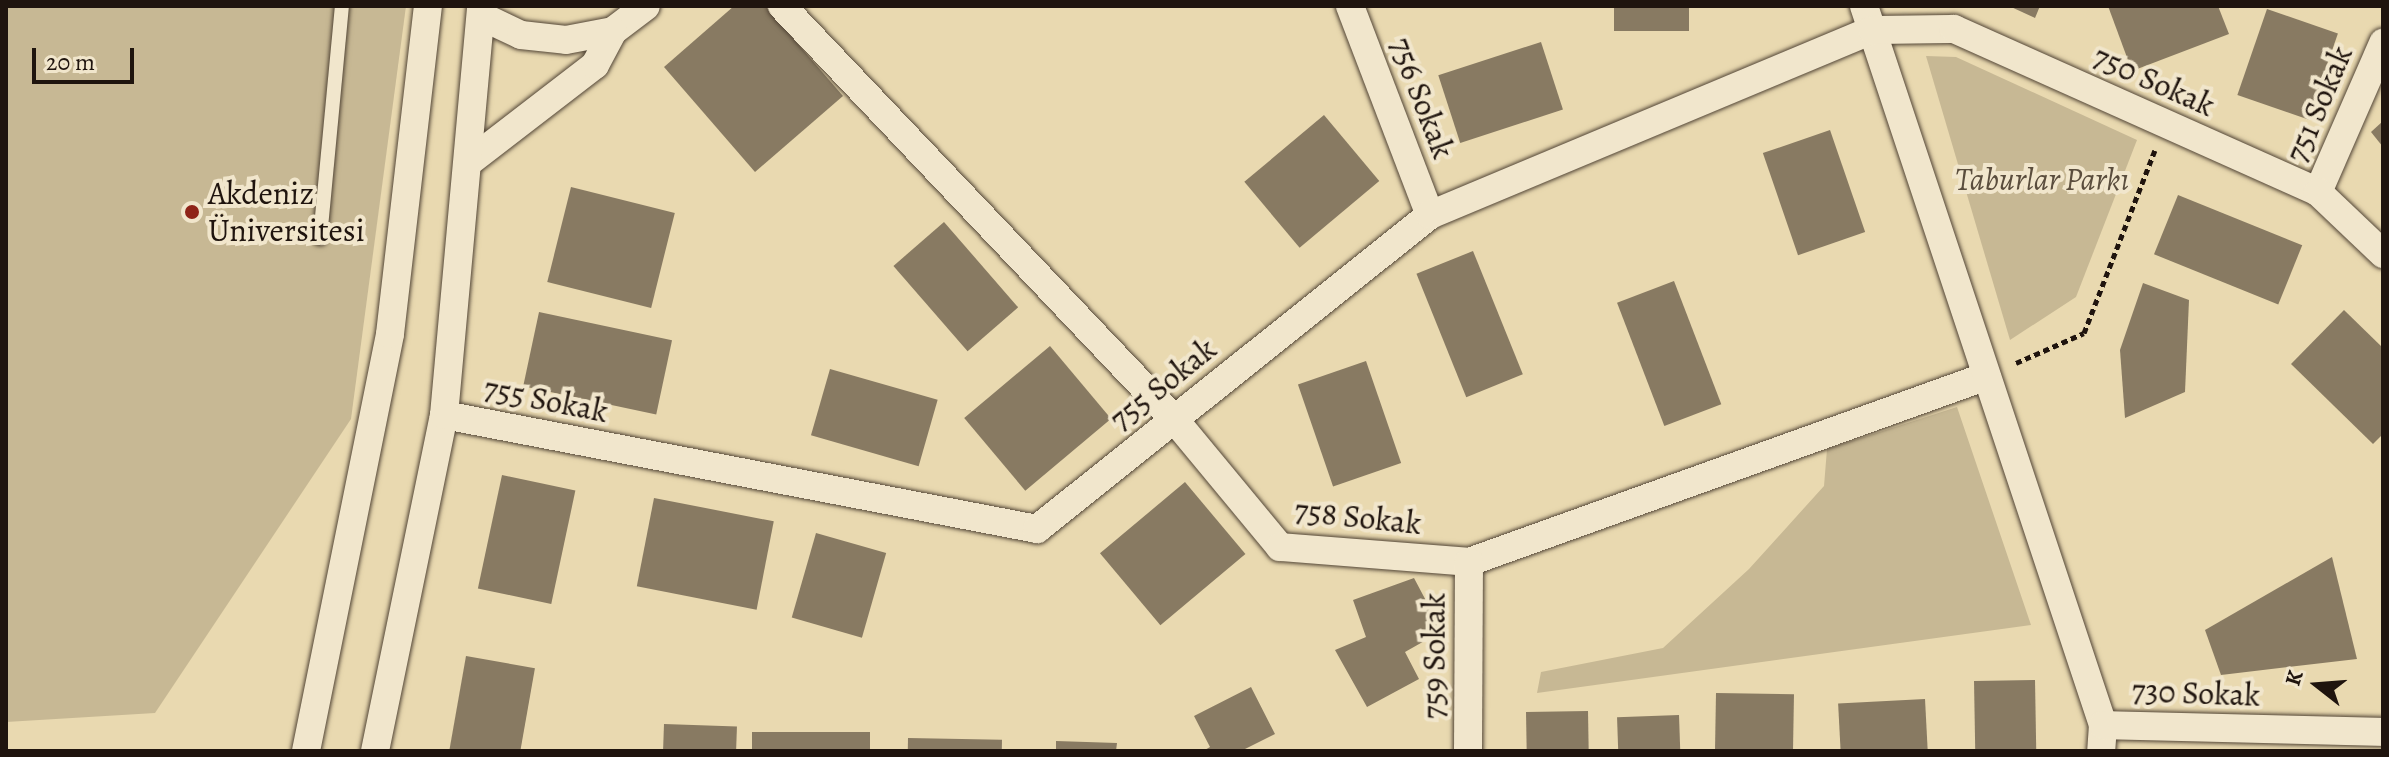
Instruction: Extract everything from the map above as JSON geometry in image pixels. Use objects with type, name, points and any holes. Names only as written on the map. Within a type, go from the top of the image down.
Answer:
[{"type":"street","points":[[306,751],[390,334],[428,6]]},
{"type":"street","points":[[469,162],[595,65],[613,31],[646,6]]},
{"type":"street","name":"758 Sokak","points":[[782,6],[1174,419],[1280,547],[1469,562],[1987,376]]},
{"type":"street","name":"756 Sokak","points":[[1350,6],[1430,215]]},
{"type":"street","points":[[375,751],[444,415],[481,11],[544,39],[613,31]]},
{"type":"street","points":[[1868,18],[1987,376],[2102,738]]},
{"type":"street","name":"755 Sokak","points":[[444,415],[1037,529],[1430,215],[1868,18]]},
{"type":"street","name":"750 Sokak","points":[[1868,18],[1954,29],[2318,192],[2383,254]]},
{"type":"street","name":"751 Sokak","points":[[2318,192],[2383,43]]},
{"type":"street","name":"759 Sokak","points":[[1468,751],[1469,562]]},
{"type":"street","name":"730 Sokak","points":[[2102,738],[2383,732]]},
{"type":"lane","points":[[320,238],[342,6]]},
{"type":"path","points":[[1987,376],[2084,333],[2165,123]]},
{"type":"green space","name":"Akdeniz Üniversitesi","points":[[6,6],[406,6],[351,419],[155,713],[6,722]]},
{"type":"green space","name":"Taburlar Parkı","points":[[1926,56],[1956,57],[2137,140],[2076,297],[2010,340]]},
{"type":"green space","points":[[1957,407],[2031,625],[1537,693],[1541,672],[1663,648],[1749,569],[1824,486],[1827,449]]},
{"type":"building","points":[[734,6],[765,6],[843,96],[755,172],[664,67]]},
{"type":"building","points":[[1614,6],[1689,6],[1689,31],[1614,31]]},
{"type":"building","points":[[2009,6],[2040,6],[2035,18]]},
{"type":"building","points":[[2108,6],[2218,6],[2229,34],[2132,71]]},
{"type":"building","points":[[2267,9],[2338,33],[2308,119],[2237,95]]},
{"type":"building","points":[[1541,42],[1563,110],[1460,143],[1438,75]]},
{"type":"building","points":[[1324,115],[1379,181],[1300,248],[1244,182]]},
{"type":"building","points":[[2383,121],[2383,147],[2371,132]]},
{"type":"building","points":[[1830,130],[1865,232],[1798,255],[1763,153]]},
{"type":"building","points":[[571,187],[675,213],[651,308],[547,282]]},
{"type":"building","points":[[2178,195],[2302,245],[2278,305],[2154,254]]},
{"type":"building","points":[[944,222],[1018,307],[968,351],[893,266]]},
{"type":"building","points":[[1473,251],[1523,374],[1466,397],[1416,274]]},
{"type":"building","points":[[1674,281],[1721,404],[1664,426],[1617,303]]},
{"type":"building","points":[[2143,283],[2189,300],[2185,392],[2125,418],[2120,350]]},
{"type":"building","points":[[2344,310],[2383,348],[2383,434],[2373,444],[2291,364]]},
{"type":"building","points":[[539,312],[672,340],[656,415],[523,386]]},
{"type":"building","points":[[1050,346],[1111,419],[1025,491],[964,418]]},
{"type":"building","points":[[1366,361],[1401,463],[1333,487],[1298,384]]},
{"type":"building","points":[[830,369],[938,400],[919,466],[811,435]]},
{"type":"building","points":[[502,475],[575,491],[551,604],[478,588]]},
{"type":"building","points":[[1185,482],[1245,554],[1160,625],[1100,553]]},
{"type":"building","points":[[654,498],[774,521],[757,610],[637,586]]},
{"type":"building","points":[[816,533],[886,553],[862,638],[792,618]]},
{"type":"building","points":[[2332,557],[2357,659],[2221,675],[2205,630]]},
{"type":"building","points":[[1414,578],[1442,631],[1405,652],[1419,679],[1367,707],[1335,650],[1366,637],[1353,600]]},
{"type":"building","points":[[466,656],[535,668],[520,751],[449,751]]},
{"type":"building","points":[[2035,680],[2036,751],[1975,751],[1974,681]]},
{"type":"building","points":[[1251,687],[1275,734],[1241,751],[1203,751],[1210,747],[1194,716]]},
{"type":"building","points":[[1716,693],[1794,694],[1793,751],[1715,751]]},
{"type":"building","points":[[1925,699],[1928,751],[1841,751],[1838,704]]},
{"type":"building","points":[[1588,711],[1589,751],[1527,751],[1526,712]]},
{"type":"building","points":[[1679,715],[1680,751],[1618,751],[1617,717]]},
{"type":"building","points":[[664,724],[737,727],[736,751],[663,751]]},
{"type":"building","points":[[752,732],[870,732],[870,751],[752,751]]},
{"type":"building","points":[[908,738],[1002,740],[1002,751],[908,751]]},
{"type":"building","points":[[1056,741],[1117,743],[1116,751],[1056,751]]},
{"type":"place","name":"Akdeniz Üniversitesi","points":[[192,212]]}]
